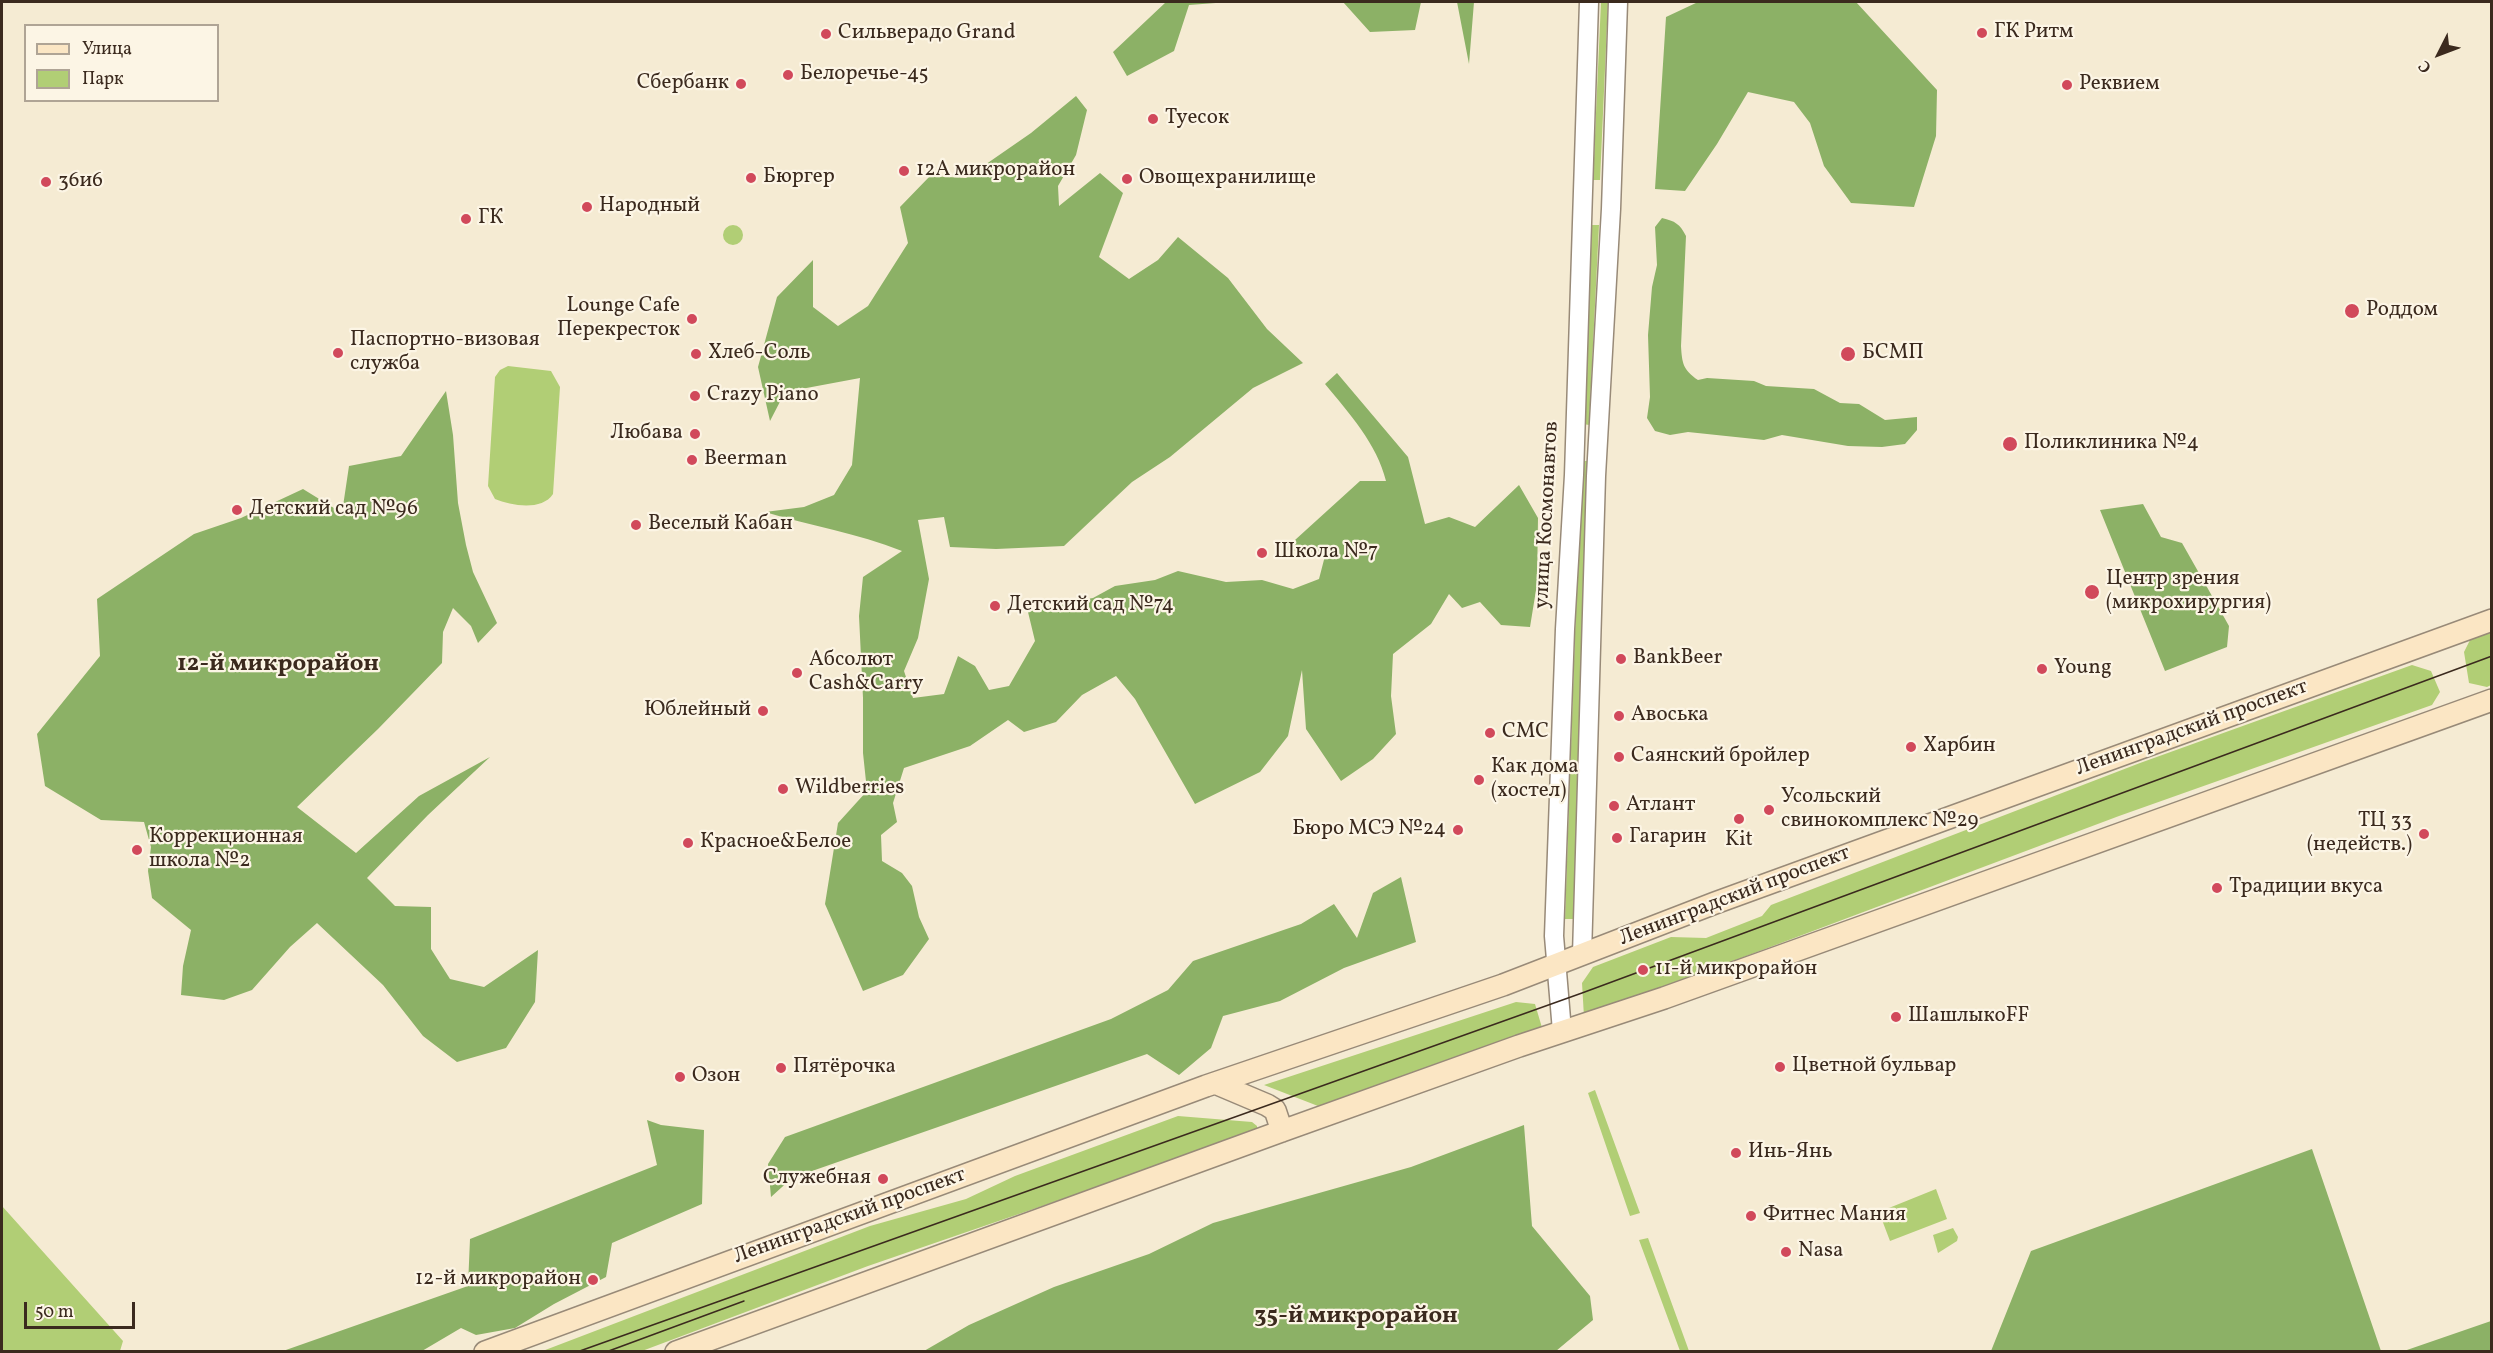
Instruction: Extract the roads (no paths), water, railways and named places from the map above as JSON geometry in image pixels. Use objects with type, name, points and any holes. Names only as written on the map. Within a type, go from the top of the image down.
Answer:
[{"type":"main road","name":"Ленинградский проспект","points":[[485,1352],[1215,1083],[1557,965],[1715,903],[2492,620]]},
{"type":"main road","points":[[676,1352],[1282,1131],[1562,1031],[1664,998],[2492,700]]},
{"type":"main road","points":[[1215,1083],[1275,1110],[1282,1131]]},
{"type":"street","name":"улица Космонавтов","points":[[1562,1031],[1554,936],[1565,629],[1574,475],[1589,2]]},
{"type":"street","points":[[1582,955],[1596,476],[1611,209],[1618,2]]},
{"type":"tram line","points":[[577,1352],[1582,993],[2492,656]]},
{"type":"tram line","points":[[606,1352],[744,1301]]},
{"type":"place","name":"ГК Ритм","points":[[1982,33]]},
{"type":"place","name":"Сильверадо Grand","points":[[826,34]]},
{"type":"place","name":"Белоречье-45","points":[[788,75]]},
{"type":"place","name":"Сбербанк","points":[[741,84]]},
{"type":"place","name":"Реквием","points":[[2067,85]]},
{"type":"place","name":"Туесок","points":[[1153,119]]},
{"type":"place","name":"12А микрорайон","points":[[904,171]]},
{"type":"place","name":"Бюргер","points":[[751,178]]},
{"type":"place","name":"Овощехранилище","points":[[1127,179]]},
{"type":"place","name":"36и6","points":[[46,182]]},
{"type":"place","name":"Народный","points":[[587,207]]},
{"type":"place","name":"ГК","points":[[466,219]]},
{"type":"place","name":"Роддом","points":[[2352,311]]},
{"type":"place","name":"Lounge Cafe Перекресток","points":[[692,319]]},
{"type":"place","name":"Паспортно-визовая служба","points":[[338,353]]},
{"type":"place","name":"Хлеб-Соль","points":[[696,354]]},
{"type":"place","name":"БСМП","points":[[1848,354]]},
{"type":"place","name":"Crazy Piano","points":[[695,396]]},
{"type":"place","name":"Любава","points":[[695,434]]},
{"type":"place","name":"Поликлиника №4","points":[[2010,444]]},
{"type":"place","name":"Beerman","points":[[692,460]]},
{"type":"place","name":"Детский сад №96","points":[[237,510]]},
{"type":"place","name":"Веселый Кабан","points":[[636,525]]},
{"type":"place","name":"Школа №7","points":[[1262,553]]},
{"type":"place","name":"Центр зрения (микрохирургия)","points":[[2092,592]]},
{"type":"place","name":"Детский сад №74","points":[[995,606]]},
{"type":"place","name":"BankBeer","points":[[1621,659]]},
{"type":"place","name":"Young","points":[[2042,669]]},
{"type":"place","name":"Абсолют Cash&Carry","points":[[797,673]]},
{"type":"place","name":"Юблейный","points":[[763,711]]},
{"type":"place","name":"Авоська","points":[[1619,716]]},
{"type":"place","name":"СМС","points":[[1490,733]]},
{"type":"place","name":"Харбин","points":[[1911,747]]},
{"type":"place","name":"Саянский бройлер","points":[[1619,757]]},
{"type":"place","name":"Как дома (хостел)","points":[[1479,780]]},
{"type":"place","name":"Wildberries","points":[[783,789]]},
{"type":"place","name":"Атлант","points":[[1614,806]]},
{"type":"place","name":"Усольский свинокомплекс №29","points":[[1769,810]]},
{"type":"place","name":"Kit","points":[[1739,819]]},
{"type":"place","name":"Бюро МСЭ №24","points":[[1458,830]]},
{"type":"place","name":"ТЦ 33 (недейств.)","points":[[2424,834]]},
{"type":"place","name":"Гагарин","points":[[1617,838]]},
{"type":"place","name":"Красное&Белое","points":[[688,843]]},
{"type":"place","name":"Коррекционная школа №2","points":[[137,850]]},
{"type":"place","name":"Традиции вкуса","points":[[2217,888]]},
{"type":"place","name":"11-й микрорайон","points":[[1643,970]]},
{"type":"place","name":"ШашлыкoFF","points":[[1896,1017]]},
{"type":"place","name":"Цветной бульвар","points":[[1780,1067]]},
{"type":"place","name":"Пятёрочка","points":[[781,1068]]},
{"type":"place","name":"Озон","points":[[680,1077]]},
{"type":"place","name":"Инь-Янь","points":[[1736,1153]]},
{"type":"place","name":"Служебная","points":[[883,1179]]},
{"type":"place","name":"Фитнес Мания","points":[[1751,1216]]},
{"type":"place","name":"Nasa","points":[[1786,1252]]},
{"type":"place","name":"12-й микрорайон","points":[[593,1280]]},
{"type":"district","name":"12-й микрорайон","points":[[278,666]]},
{"type":"district","name":"35-й микрорайон","points":[[1356,1318]]}]
